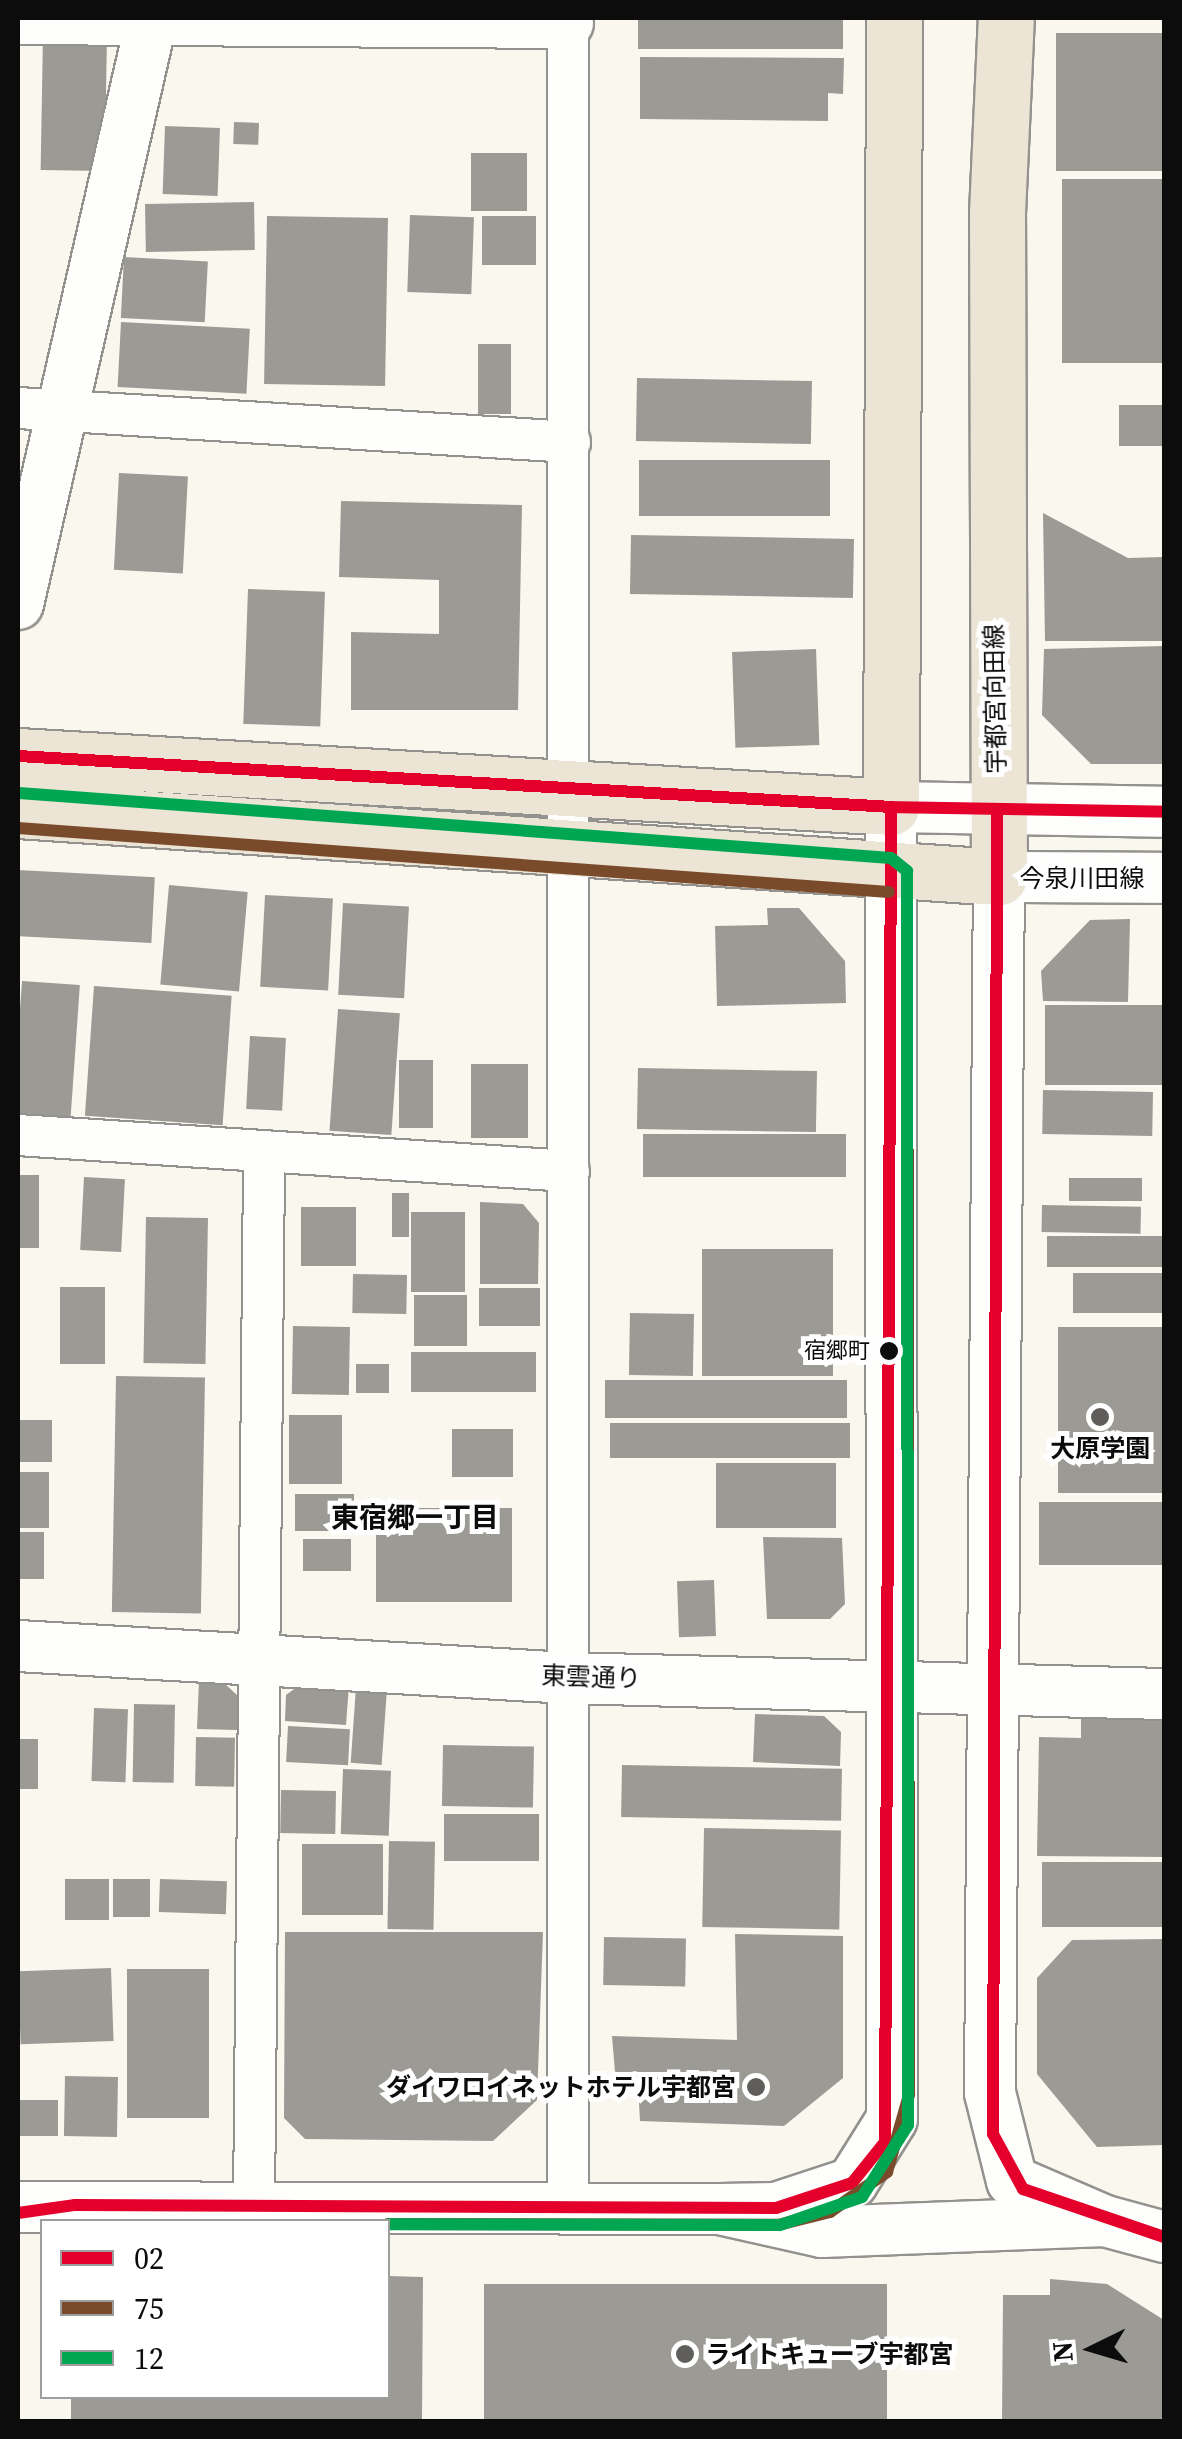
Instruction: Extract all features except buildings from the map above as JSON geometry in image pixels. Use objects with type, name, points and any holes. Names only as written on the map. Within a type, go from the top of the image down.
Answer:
[{"type":"main road","points":[[18,756],[891,807],[894,18]]},
{"type":"main road","name":"宇都宮向田線","points":[[999,878],[997,233],[1006,18]]},
{"type":"main road","points":[[18,810],[570,847],[890,875],[999,878]]},
{"type":"street","points":[[18,18],[568,20],[572,789],[568,2207]]},
{"type":"street","points":[[18,604],[40,410],[152,18]]},
{"type":"street","points":[[40,410],[570,442]]},
{"type":"street","points":[[22,2209],[720,2209],[822,2197],[852,2183],[885,2142],[894,1686],[891,807],[1164,812]]},
{"type":"street","points":[[999,878],[993,2134],[1023,2189],[1106,2221],[1164,2237]]},
{"type":"street","name":"今泉川田線","points":[[999,878],[1164,878]]},
{"type":"street","points":[[18,1135],[264,1156],[569,1171]]},
{"type":"street","points":[[254,2206],[255,1655],[264,1156]]},
{"type":"street","name":"東雲通り","points":[[18,1646],[255,1655],[568,1678],[1164,1694]]},
{"type":"street","points":[[720,2209],[822,2232],[1106,2221]]},
{"type":"transit line","name":"02","points":[[18,756],[891,807],[1164,812]]},
{"type":"transit line","name":"12","points":[[19,793],[891,858],[907,871],[908,2125],[862,2197],[780,2225],[390,2224]]},
{"type":"transit line","name":"02","points":[[18,2213],[75,2205],[776,2208],[852,2183],[885,2142],[891,807]]},
{"type":"transit line","name":"02","points":[[997,811],[993,2134],[1023,2189],[1164,2237]]},
{"type":"transit line","name":"75","points":[[18,828],[889,892]]},
{"type":"transit line","name":"75","points":[[390,2224],[778,2225],[830,2212],[887,2172],[909,2095],[907,875]]},
{"type":"place","name":"宿郷町","points":[[889,1351]]},
{"type":"place","name":"大原学園","points":[[1100,1417]]},
{"type":"place","name":"ダイワロイネットホテル宇都宮","points":[[756,2087]]},
{"type":"place","name":"ライトキューブ宇都宮","points":[[685,2354]]},
{"type":"district","name":"東宿郷一丁目","points":[[415,1517]]}]
